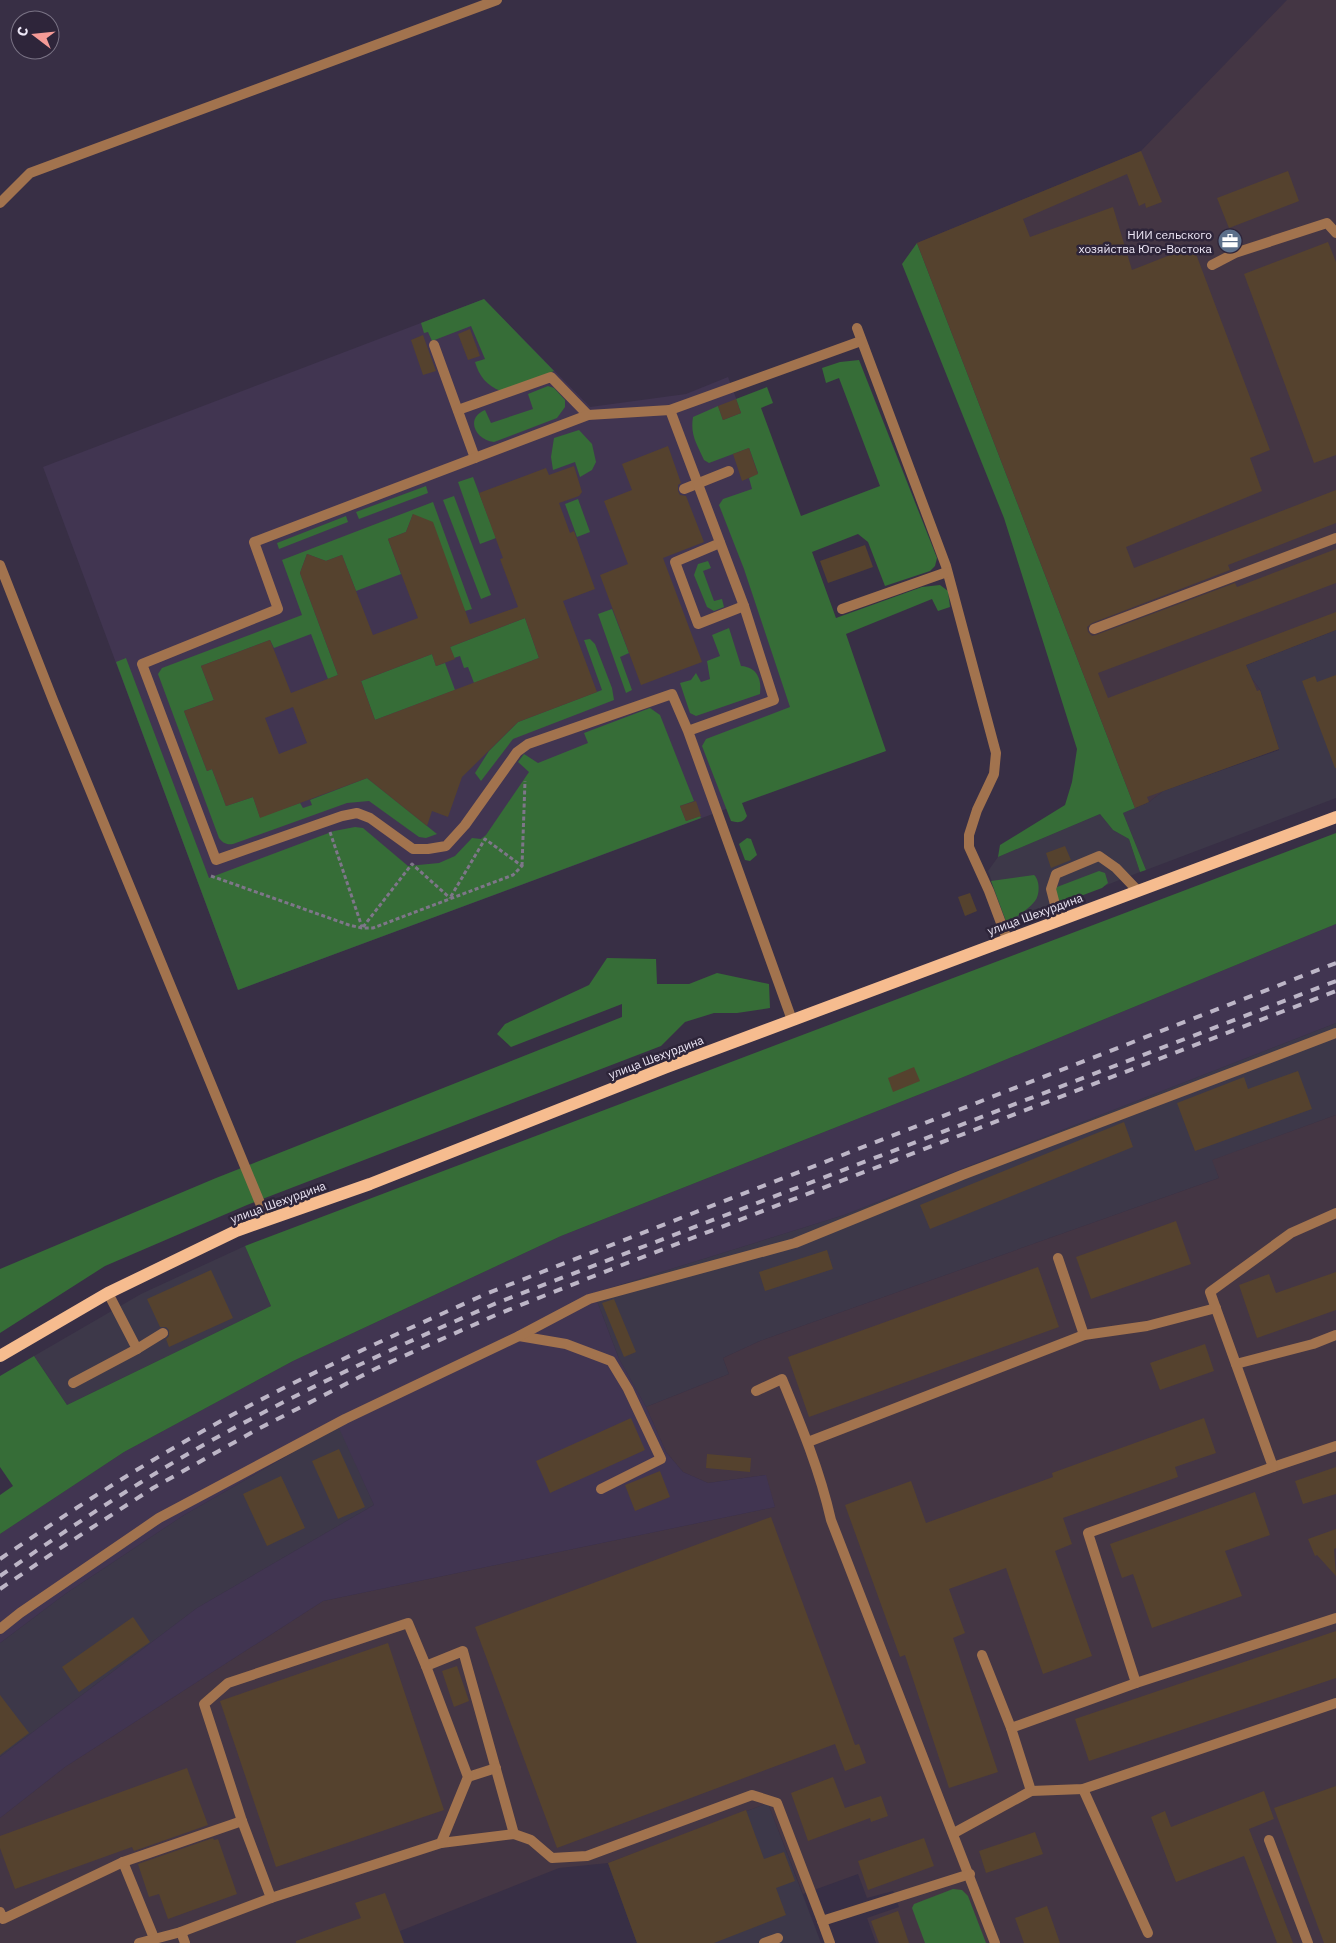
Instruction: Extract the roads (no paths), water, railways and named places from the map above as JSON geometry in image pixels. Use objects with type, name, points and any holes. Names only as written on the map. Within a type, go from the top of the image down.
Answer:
[{"type":"main road","name":"улица Шехурдина","points":[[0,1356],[108,1293],[236,1231],[370,1184],[792,1020],[1336,817]]},
{"type":"street","points":[[0,203],[30,173],[497,0]]},
{"type":"street","points":[[1212,265],[1235,253],[1327,223],[1336,233]]},
{"type":"street","points":[[857,328],[947,572],[996,753],[994,774],[968,834],[968,847],[989,891],[1007,939]]},
{"type":"street","points":[[792,1020],[688,732],[672,694],[528,744],[517,752],[465,825],[446,846],[412,849],[370,818],[357,813],[342,816],[216,860],[142,664],[278,609],[254,542],[588,415],[670,410],[862,340]]},
{"type":"street","points":[[434,345],[475,458]]},
{"type":"street","points":[[458,410],[550,377],[588,415]]},
{"type":"street","points":[[670,410],[744,606],[774,700],[688,732]]},
{"type":"street","points":[[684,489],[729,471]]},
{"type":"street","points":[[1094,629],[1336,538]]},
{"type":"street","points":[[720,543],[675,562],[698,624],[744,606]]},
{"type":"street","points":[[0,565],[53,700],[267,1220]]},
{"type":"street","points":[[842,609],[947,572]]},
{"type":"street","points":[[1059,920],[1051,889],[1056,874],[1099,856],[1116,868],[1138,891]]},
{"type":"street","points":[[0,1630],[20,1613],[159,1518],[346,1419],[519,1336],[589,1300],[795,1243],[962,1175],[1336,1033]]},
{"type":"street","points":[[1273,1467],[1210,1292],[1291,1233],[1336,1213]]},
{"type":"street","points":[[1058,1258],[1084,1335]]},
{"type":"street","points":[[108,1293],[137,1349]]},
{"type":"street","points":[[808,1442],[1084,1335],[1147,1326],[1216,1308]]},
{"type":"street","points":[[73,1383],[163,1333]]},
{"type":"street","points":[[1236,1364],[1313,1344],[1336,1335]]},
{"type":"street","points":[[519,1336],[566,1344],[611,1361],[628,1390],[661,1459],[601,1489]]},
{"type":"street","points":[[756,1392],[782,1378],[808,1442],[824,1490],[831,1520],[954,1832],[995,1943]]},
{"type":"street","points":[[1136,1683],[1088,1533],[1336,1446]]},
{"type":"street","points":[[1011,1728],[1136,1683],[1336,1618]]},
{"type":"street","points":[[271,1898],[242,1821],[204,1704],[228,1683],[408,1623],[468,1777],[441,1842]]},
{"type":"street","points":[[426,1666],[463,1650],[514,1834]]},
{"type":"street","points":[[982,1655],[1011,1728],[1031,1791]]},
{"type":"street","points":[[954,1832],[1031,1791],[1083,1789],[1336,1703]]},
{"type":"street","points":[[468,1777],[496,1768]]},
{"type":"street","points":[[1083,1789],[1148,1933]]},
{"type":"street","points":[[139,1943],[181,1932],[271,1898],[441,1842],[514,1834],[531,1840],[552,1858],[587,1856],[752,1795],[777,1803],[830,1943]]},
{"type":"street","points":[[1,1917],[123,1862],[242,1821]]},
{"type":"street","points":[[1269,1840],[1308,1943]]},
{"type":"street","points":[[123,1862],[154,1938]]},
{"type":"street","points":[[822,1921],[970,1874]]},
{"type":"street","points":[[181,1932],[185,1943]]},
{"type":"street","points":[[764,1943],[778,1938]]},
{"type":"railway","points":[[0,1559],[120,1480],[213,1425],[335,1363],[488,1293],[1336,963]]},
{"type":"railway","points":[[0,1576],[125,1492],[189,1453],[285,1401],[437,1329],[499,1302],[1336,981]]},
{"type":"railway","points":[[0,1589],[153,1488],[258,1429],[377,1368],[498,1314],[622,1265],[1336,991]]},
{"type":"place","name":"НИИ сельского хозяйства Юго-Востока","points":[[1230,241]]}]
